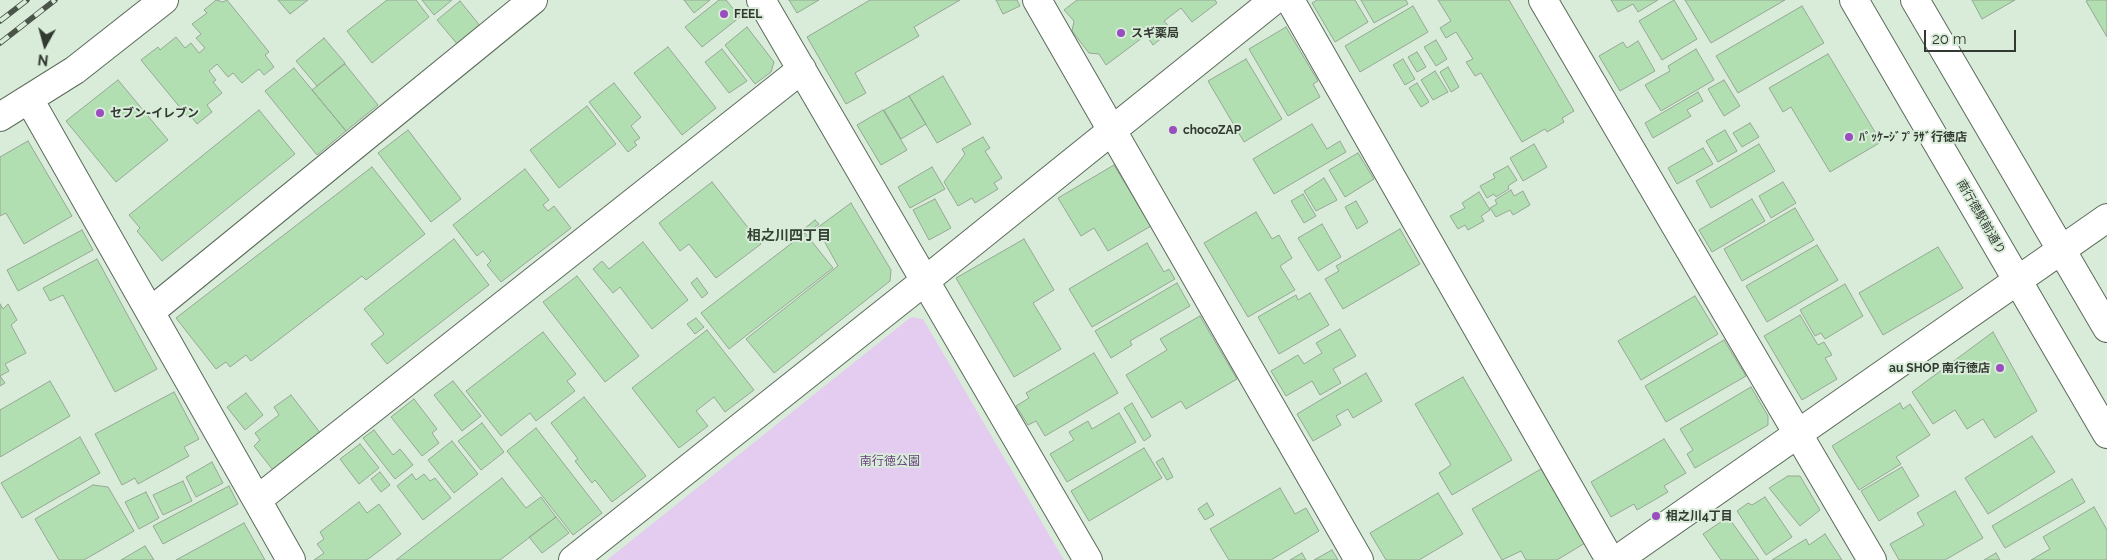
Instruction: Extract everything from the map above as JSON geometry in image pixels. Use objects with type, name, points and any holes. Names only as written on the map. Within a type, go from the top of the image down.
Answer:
[{"type":"street","points":[[0,117],[75,70],[164,0]]},
{"type":"street","points":[[150,312],[533,0]]},
{"type":"street","points":[[761,0],[1088,560]]},
{"type":"street","points":[[1037,0],[1359,560]]},
{"type":"street","points":[[573,560],[926,280],[1274,0]]},
{"type":"street","points":[[1290,0],[1610,560]]},
{"type":"street","points":[[1543,0],[1872,560]]},
{"type":"street","name":"南行徳駅前通り","points":[[1854,0],[2107,434]]},
{"type":"street","points":[[1915,0],[2107,328]]},
{"type":"street","points":[[257,500],[802,69]]},
{"type":"street","points":[[29,100],[292,560]]},
{"type":"street","points":[[1617,560],[2107,218]]},
{"type":"green space","name":"南行徳公園","points":[[911,317],[923,319],[1064,560],[607,560]]},
{"type":"building","points":[[216,0],[223,2],[227,0],[269,52],[265,55],[274,67],[264,75],[259,69],[242,83],[233,73],[228,77],[217,64],[209,71],[216,80],[213,82],[222,93],[207,105],[212,112],[197,124],[189,114],[187,116],[141,60],[158,47],[160,50],[176,37],[185,48],[191,43],[199,53],[205,48],[196,38],[201,34],[192,24],[207,13],[204,10]]},
{"type":"building","points":[[278,0],[308,0],[290,14]]},
{"type":"building","points":[[387,0],[416,0],[429,17],[372,63],[347,31]]},
{"type":"building","points":[[422,0],[452,0],[434,15]]},
{"type":"building","points":[[684,0],[710,0],[694,13]]},
{"type":"building","points":[[719,0],[726,0],[740,17],[702,47],[685,27]]},
{"type":"building","points":[[789,0],[819,0],[797,13]]},
{"type":"building","points":[[870,0],[960,0],[914,27],[919,36],[855,73],[866,93],[846,104],[807,37]]},
{"type":"building","points":[[996,0],[1017,0],[1020,6],[1003,14]]},
{"type":"building","name":"スギ薬局","points":[[1077,0],[1215,0],[1217,3],[1192,22],[1181,8],[1164,21],[1172,30],[1153,45],[1146,35],[1106,65],[1099,54],[1089,53],[1072,31],[1074,21],[1064,10]]},
{"type":"building","points":[[1317,0],[1355,0],[1368,22],[1335,42],[1312,3]]},
{"type":"building","points":[[1361,0],[1406,0],[1408,4],[1374,23]]},
{"type":"building","points":[[1438,0],[1509,0],[1574,111],[1562,118],[1564,122],[1547,132],[1545,129],[1522,142],[1481,73],[1475,76],[1466,62],[1473,59],[1456,32],[1446,38],[1440,28],[1451,21]]},
{"type":"building","points":[[1611,0],[1658,0],[1638,12],[1633,4],[1618,12]]},
{"type":"building","points":[[1674,0],[1697,39],[1662,60],[1639,21]]},
{"type":"building","points":[[1685,0],[1785,0],[1711,43]]},
{"type":"building","points":[[1972,0],[2015,0],[1982,19]]},
{"type":"building","points":[[2107,0],[2107,37],[2086,1]]},
{"type":"building","points":[[460,1],[481,27],[458,45],[437,20]]},
{"type":"building","points":[[1413,6],[1428,32],[1360,72],[1345,46]]},
{"type":"building","points":[[1802,6],[1824,43],[1738,93],[1716,56]]},
{"type":"building","points":[[747,27],[774,62],[771,72],[755,84],[725,45]]},
{"type":"building","points":[[1286,27],[1318,81],[1313,84],[1320,97],[1288,116],[1249,49]]},
{"type":"building","points":[[324,38],[345,63],[317,86],[296,61]]},
{"type":"building","points":[[1436,40],[1447,59],[1436,66],[1424,47]]},
{"type":"building","points":[[1638,41],[1655,71],[1620,91],[1599,56],[1623,42],[1627,48]]},
{"type":"building","points":[[668,47],[716,108],[682,135],[634,73]]},
{"type":"building","points":[[722,49],[747,81],[729,93],[705,62]]},
{"type":"building","points":[[1696,49],[1714,80],[1661,111],[1645,85],[1670,71],[1668,66]]},
{"type":"building","points":[[1417,52],[1426,67],[1417,72],[1408,57]]},
{"type":"building","points":[[1828,54],[1881,142],[1830,172],[1791,107],[1783,112],[1769,88]]},
{"type":"building","points":[[1246,59],[1282,119],[1244,142],[1208,81]]},
{"type":"building","points":[[1403,59],[1415,79],[1405,85],[1393,65]]},
{"type":"building","points":[[345,64],[378,105],[346,131],[312,90]]},
{"type":"building","points":[[1448,67],[1459,87],[1451,92],[1440,72]]},
{"type":"building","points":[[294,68],[346,131],[317,155],[265,91]]},
{"type":"building","points":[[1435,71],[1448,92],[1433,100],[1421,80]]},
{"type":"building","points":[[943,76],[971,124],[937,143],[909,96]]},
{"type":"building","points":[[118,80],[168,140],[116,182],[66,121]]},
{"type":"building","points":[[1724,80],[1740,106],[1724,116],[1708,89]]},
{"type":"building","points":[[614,83],[641,117],[631,126],[640,138],[634,142],[637,145],[628,152],[589,102]]},
{"type":"building","points":[[1417,83],[1429,102],[1421,107],[1409,88]]},
{"type":"building","points":[[1698,92],[1703,101],[1687,110],[1691,116],[1653,138],[1645,123]]},
{"type":"building","points":[[909,96],[926,124],[901,139],[884,110]]},
{"type":"building","points":[[587,106],[616,144],[559,188],[530,150]]},
{"type":"building","points":[[259,110],[295,154],[162,261],[137,231],[140,228],[129,215]]},
{"type":"building","points":[[883,110],[907,150],[881,165],[857,125]]},
{"type":"building","points":[[1750,123],[1759,137],[1742,147],[1733,133]]},
{"type":"building","points":[[1312,124],[1327,149],[1340,141],[1346,152],[1274,194],[1253,159]]},
{"type":"building","points":[[408,130],[461,199],[431,222],[378,153]]},
{"type":"building","points":[[1725,130],[1737,151],[1718,162],[1706,141]]},
{"type":"building","points":[[983,137],[990,148],[985,151],[1002,178],[994,183],[998,189],[975,203],[972,198],[958,206],[944,182],[965,154],[962,149]]},
{"type":"building","points":[[28,141],[72,216],[24,244],[6,213],[0,216],[0,157]]},
{"type":"building","points":[[1534,144],[1547,167],[1523,181],[1510,158]]},
{"type":"building","points":[[1759,144],[1775,171],[1711,208],[1696,181]]},
{"type":"building","points":[[1703,148],[1713,164],[1677,184],[1668,168]]},
{"type":"building","points":[[1358,153],[1374,179],[1345,197],[1329,170]]},
{"type":"building","points":[[1114,165],[1151,226],[1108,251],[1094,228],[1081,236],[1058,198]]},
{"type":"building","points":[[1508,166],[1517,180],[1508,186],[1509,189],[1496,197],[1494,194],[1487,198],[1480,186],[1495,178],[1493,174]]},
{"type":"building","points":[[372,167],[425,234],[366,280],[362,276],[251,361],[246,355],[230,367],[226,362],[216,369],[176,318]]},
{"type":"building","points":[[932,167],[945,189],[910,208],[898,187]]},
{"type":"building","points":[[525,169],[549,200],[543,205],[548,211],[554,206],[571,228],[501,282],[487,265],[491,261],[483,251],[477,256],[453,225]]},
{"type":"building","points":[[1324,178],[1337,200],[1316,211],[1304,191]]},
{"type":"building","points":[[712,182],[761,244],[716,278],[689,244],[680,251],[659,223]]},
{"type":"building","points":[[1783,182],[1796,203],[1771,218],[1759,196]]},
{"type":"building","points":[[1511,190],[1514,196],[1523,191],[1530,205],[1513,215],[1510,210],[1496,217],[1490,208],[1497,204],[1495,200]]},
{"type":"building","points":[[1479,192],[1490,210],[1481,216],[1484,221],[1468,230],[1465,225],[1458,229],[1450,216],[1465,208],[1462,203]]},
{"type":"building","points":[[1303,194],[1316,216],[1304,223],[1291,201]]},
{"type":"building","points":[[935,199],[951,228],[929,240],[913,210]]},
{"type":"building","points":[[1752,199],[1765,221],[1712,252],[1699,230]]},
{"type":"building","points":[[1356,201],[1368,222],[1357,229],[1345,207]]},
{"type":"building","points":[[851,203],[891,270],[890,281],[774,373],[746,339],[838,266],[817,228]]},
{"type":"building","points":[[1795,208],[1814,240],[1742,281],[1724,249]]},
{"type":"building","points":[[1256,212],[1272,239],[1279,235],[1292,258],[1280,266],[1295,290],[1248,317],[1204,243]]},
{"type":"building","points":[[815,220],[819,224],[807,233],[804,229]]},
{"type":"building","points":[[1322,224],[1341,257],[1318,271],[1298,238]]},
{"type":"building","points":[[1400,229],[1420,264],[1343,309],[1325,279],[1339,271],[1336,266]]},
{"type":"building","points":[[82,230],[93,250],[18,291],[7,270]]},
{"type":"building","points":[[805,233],[833,268],[729,349],[701,313]]},
{"type":"building","points":[[454,239],[489,285],[387,364],[371,344],[384,334],[364,309]]},
{"type":"building","points":[[1024,239],[1054,290],[1033,303],[1061,349],[1014,377],[956,278]]},
{"type":"building","points":[[643,242],[688,300],[652,329],[620,287],[613,293],[593,269],[602,261],[609,269]]},
{"type":"building","points":[[1147,243],[1164,272],[1169,269],[1175,279],[1092,327],[1069,289]]},
{"type":"building","points":[[1817,245],[1838,280],[1767,322],[1746,286]]},
{"type":"building","points":[[1938,247],[1963,288],[1883,335],[1859,293]]},
{"type":"building","points":[[97,259],[157,369],[115,392],[63,295],[50,301],[43,288]]},
{"type":"building","points":[[577,276],[639,356],[605,382],[543,302]]},
{"type":"building","points":[[697,278],[708,293],[702,298],[691,283]]},
{"type":"building","points":[[1177,283],[1190,306],[1130,341],[1132,345],[1111,358],[1095,331]]},
{"type":"building","points":[[1845,284],[1863,316],[1825,339],[1821,333],[1815,336],[1800,310]]},
{"type":"building","points":[[1310,293],[1329,325],[1279,354],[1258,317],[1296,295],[1298,300]]},
{"type":"building","points":[[1695,296],[1718,334],[1641,380],[1618,341]]},
{"type":"building","points":[[0,304],[3,309],[8,304],[17,320],[11,325],[26,353],[5,364],[9,371],[0,376]]},
{"type":"building","points":[[1800,315],[1818,345],[1824,342],[1832,355],[1825,358],[1837,379],[1802,400],[1764,336]]},
{"type":"building","points":[[1200,316],[1237,379],[1186,409],[1181,401],[1152,418],[1126,375],[1167,350],[1160,339]]},
{"type":"building","points":[[696,318],[704,327],[695,334],[687,324]]},
{"type":"building","points":[[1340,329],[1356,356],[1333,369],[1341,383],[1320,395],[1312,381],[1286,396],[1271,371],[1298,355],[1304,364],[1322,353],[1316,343]]},
{"type":"building","points":[[707,330],[754,390],[725,412],[714,397],[696,411],[708,426],[679,448],[632,388]]},
{"type":"building","points":[[543,332],[576,374],[567,381],[575,391],[536,421],[530,413],[501,436],[466,391]]},
{"type":"building","points":[[1993,332],[2037,411],[1995,438],[1983,419],[1967,429],[1955,410],[1933,424],[1912,392]]},
{"type":"building","points":[[1724,340],[1746,376],[1666,422],[1645,386]]},
{"type":"building","points":[[1094,353],[1118,393],[1045,436],[1036,421],[1028,425],[1016,406],[1029,398],[1026,393]]},
{"type":"building","points":[[1366,373],[1382,401],[1353,418],[1348,409],[1336,416],[1341,425],[1313,441],[1297,414]]},
{"type":"building","points":[[0,376],[5,383],[0,386]]},
{"type":"building","points":[[1463,377],[1512,460],[1452,495],[1439,473],[1451,465],[1415,404]]},
{"type":"building","points":[[50,381],[70,416],[0,457],[0,410]]},
{"type":"building","points":[[453,381],[481,416],[462,431],[434,395]]},
{"type":"building","points":[[1751,387],[1768,416],[1768,425],[1695,468],[1687,454],[1693,450],[1680,429]]},
{"type":"building","points":[[174,392],[199,439],[184,447],[189,456],[138,484],[135,478],[122,485],[95,434]]},
{"type":"building","points":[[246,393],[263,415],[245,430],[227,407]]},
{"type":"building","points":[[291,395],[321,434],[273,470],[254,446],[260,440],[255,433],[279,415],[274,407]]},
{"type":"building","points":[[584,397],[646,476],[612,502],[595,480],[592,483],[575,461],[578,459],[551,423]]},
{"type":"building","points":[[414,399],[437,429],[432,433],[439,443],[422,456],[391,417]]},
{"type":"building","points":[[1132,403],[1151,436],[1144,441],[1124,408]]},
{"type":"building","points":[[1900,403],[1903,409],[1910,404],[1930,435],[1896,457],[1901,464],[1859,490],[1832,446]]},
{"type":"building","points":[[1119,413],[1136,442],[1067,482],[1050,454],[1074,440],[1069,432],[1088,421],[1092,429]]},
{"type":"building","points":[[482,423],[504,452],[481,470],[458,441]]},
{"type":"building","points":[[536,428],[602,513],[573,535],[507,451]]},
{"type":"building","points":[[374,430],[393,455],[400,449],[413,465],[395,479],[363,438]]},
{"type":"building","points":[[2032,436],[2055,472],[1988,514],[1965,478]]},
{"type":"building","points":[[80,437],[100,473],[22,518],[1,483]]},
{"type":"building","points":[[1664,439],[1686,473],[1664,486],[1668,492],[1637,510],[1634,504],[1611,517],[1591,482]]},
{"type":"building","points":[[452,441],[478,474],[454,493],[428,460]]},
{"type":"building","points":[[360,444],[379,468],[359,484],[340,459]]},
{"type":"building","points":[[1144,448],[1162,478],[1089,521],[1071,491]]},
{"type":"building","points":[[1163,458],[1173,477],[1167,480],[1156,462]]},
{"type":"building","points":[[212,462],[223,483],[196,497],[186,477]]},
{"type":"building","points":[[1902,467],[1919,496],[1879,521],[1861,491]]},
{"type":"building","points":[[1541,469],[1585,543],[1557,560],[1526,560],[1521,551],[1502,560],[1472,509]]},
{"type":"building","points":[[380,472],[390,485],[381,492],[371,479]]},
{"type":"building","points":[[412,474],[416,480],[424,474],[430,481],[435,478],[451,498],[423,520],[397,486]]},
{"type":"building","points":[[1788,476],[1800,476],[1820,510],[1800,526],[1769,488]]},
{"type":"building","points":[[502,478],[526,508],[541,497],[556,517],[500,560],[396,560]]},
{"type":"building","points":[[2072,479],[2085,502],[2005,548],[1992,526]]},
{"type":"building","points":[[183,481],[192,501],[163,515],[153,495]]},
{"type":"building","points":[[93,485],[108,487],[134,531],[84,560],[59,560],[35,519]]},
{"type":"building","points":[[229,486],[238,504],[163,544],[153,526]]},
{"type":"building","points":[[1280,488],[1295,514],[1306,508],[1319,531],[1271,560],[1229,560],[1210,529]]},
{"type":"building","points":[[1955,491],[1983,538],[1945,560],[1899,560],[1890,544],[1924,525],[1917,513]]},
{"type":"building","points":[[146,492],[159,518],[139,529],[125,502]]},
{"type":"building","points":[[1438,493],[1463,534],[1419,560],[1386,560],[1370,533]]},
{"type":"building","points":[[1765,497],[1792,537],[1766,555],[1737,511],[1748,503],[1752,505]]},
{"type":"building","points":[[359,502],[367,513],[379,504],[401,534],[367,560],[314,560],[324,553],[317,544],[324,539],[320,532]]},
{"type":"building","points":[[1207,503],[1214,515],[1205,520],[1198,509]]},
{"type":"building","points":[[2094,507],[2107,530],[2107,560],[2031,560],[2050,549],[2043,537]]},
{"type":"building","points":[[556,517],[569,533],[542,553],[529,537]]},
{"type":"building","points":[[1728,517],[1759,560],[1721,560],[1703,534]]},
{"type":"building","points":[[244,523],[265,560],[176,560]]},
{"type":"building","points":[[1825,534],[1842,560],[1772,560],[1806,539],[1809,545]]},
{"type":"building","points":[[145,546],[154,560],[121,560]]},
{"type":"building","points":[[1332,550],[1338,560],[1314,560]]},
{"type":"building","points":[[1302,553],[1306,560],[1290,560]]},
{"type":"building","points":[[1996,553],[2000,560],[1984,560]]},
{"type":"railway","points":[[0,21],[27,0]]},
{"type":"railway","points":[[0,43],[55,0]]},
{"type":"place","name":"FEEL","points":[[724,14]]},
{"type":"place","name":"スギ薬局","points":[[1121,33]]},
{"type":"place","name":"セブン-イレブン","points":[[100,113]]},
{"type":"place","name":"chocoZAP","points":[[1173,130]]},
{"type":"place","name":"ﾊﾟｯｹｰｼﾞﾌﾟﾗｻﾞ行徳店","points":[[1849,137]]},
{"type":"place","name":"au SHOP 南行徳店","points":[[2000,368]]},
{"type":"place","name":"相之川4丁目","points":[[1656,516]]},
{"type":"district","name":"相之川四丁目","points":[[789,236]]}]
